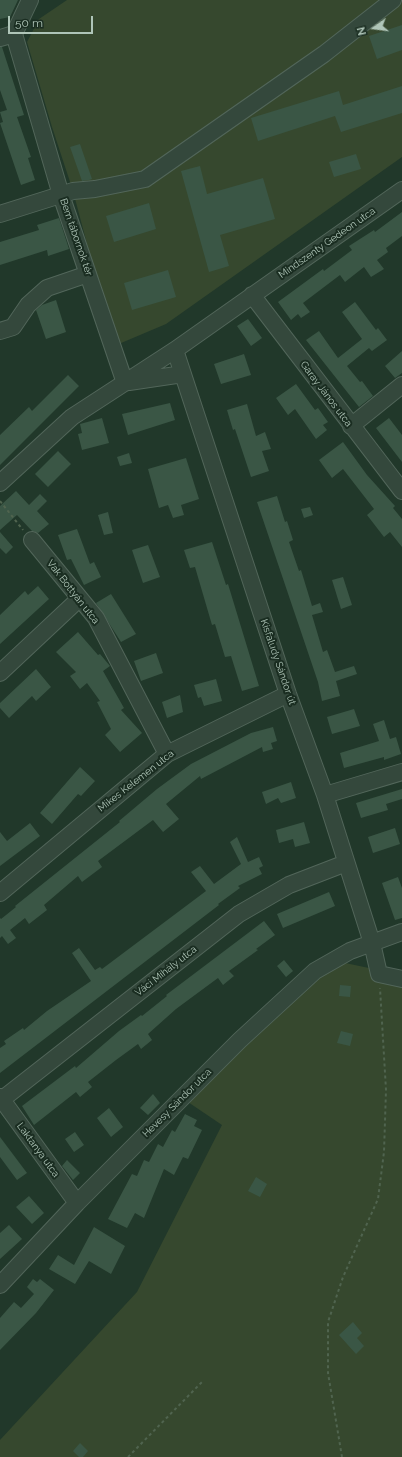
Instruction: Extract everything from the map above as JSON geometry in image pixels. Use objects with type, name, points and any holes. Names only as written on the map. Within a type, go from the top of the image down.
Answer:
[{"type":"street","points":[[7,36],[30,0]]},
{"type":"street","points":[[0,214],[61,195],[145,179],[324,54],[393,0]]},
{"type":"street","name":"Bem tábornok tér","points":[[7,36],[125,383]]},
{"type":"street","name":"Mindszenty Gedeon utca","points":[[175,350],[402,190]]},
{"type":"street","points":[[0,331],[13,327],[28,305],[47,288],[88,274]]},
{"type":"street","name":"Garay János utca","points":[[252,295],[402,491]]},
{"type":"street","points":[[0,483],[72,417],[175,350]]},
{"type":"street","name":"Kisfaludy Sándor út","points":[[175,350],[288,694],[325,795],[372,943],[380,974]]},
{"type":"street","points":[[125,383],[183,374]]},
{"type":"street","points":[[351,426],[402,385]]},
{"type":"street","name":"Vak Bottyán utca","points":[[32,540],[96,618],[167,754]]},
{"type":"street","points":[[0,673],[79,599]]},
{"type":"street","name":"Mikes Kelemen utca","points":[[0,893],[167,754],[288,694]]},
{"type":"street","points":[[325,795],[402,772]]},
{"type":"street","name":"Váci Mihály utca","points":[[1,1099],[239,914],[289,885],[346,864]]},
{"type":"street","name":"Hevesy Sándor utca","points":[[0,1285],[77,1203],[240,1040],[315,971],[350,951],[402,932]]},
{"type":"street","points":[[380,974],[402,979]]},
{"type":"street","name":"Laktanya utca","points":[[1,1099],[77,1203]]},
{"type":"path","points":[[0,501],[32,540]]},
{"type":"path","points":[[342,1457],[328,1373],[328,1322],[343,1277],[378,1199],[384,1152],[386,1090],[380,974]]},
{"type":"path","points":[[128,1457],[202,1382]]},
{"type":"green space","points":[[67,0],[402,0],[402,157],[166,324],[114,346],[73,191],[27,42],[39,19]]},
{"type":"green space","points":[[331,960],[402,975],[402,1457],[0,1457],[0,1440],[137,1292],[222,1125],[185,1100]]},
{"type":"building","points":[[0,0],[18,0],[10,17],[0,19]]},
{"type":"building","points":[[402,25],[402,50],[377,59],[369,36]]},
{"type":"building","points":[[0,47],[2,47],[24,115],[17,117],[31,157],[28,158],[35,180],[21,185],[0,123],[3,122],[0,112],[7,110],[0,90]]},
{"type":"building","points":[[402,86],[402,113],[341,132],[335,116],[258,141],[251,118],[339,91],[343,105]]},
{"type":"building","points":[[80,144],[92,179],[89,180],[82,181],[70,147]]},
{"type":"building","points":[[356,154],[361,169],[334,177],[329,162]]},
{"type":"building","points":[[200,166],[207,194],[263,178],[275,219],[220,235],[229,266],[209,272],[181,171]]},
{"type":"building","points":[[149,203],[156,229],[114,242],[106,216]]},
{"type":"building","points":[[402,212],[402,236],[386,248],[388,252],[377,260],[384,269],[371,277],[364,267],[345,282],[340,275],[303,303],[310,312],[301,318],[298,314],[291,320],[278,302],[352,250],[349,246],[374,230],[375,232]]},
{"type":"building","points":[[59,218],[69,249],[48,256],[47,250],[0,265],[0,242],[39,230],[37,225]]},
{"type":"building","points":[[168,270],[176,297],[132,310],[124,283]]},
{"type":"building","points":[[56,300],[66,332],[46,339],[36,310],[42,305]]},
{"type":"building","points":[[355,302],[376,330],[378,328],[387,340],[372,351],[369,348],[347,366],[360,382],[362,381],[373,396],[359,407],[306,340],[319,331],[338,358],[362,339],[342,312]]},
{"type":"building","points":[[248,319],[262,338],[251,346],[237,326]]},
{"type":"building","points":[[402,351],[402,373],[395,378],[385,366]]},
{"type":"building","points":[[244,354],[251,375],[221,384],[214,364]]},
{"type":"building","points":[[68,375],[79,386],[0,465],[0,435],[29,407],[32,411]]},
{"type":"building","points":[[296,384],[315,410],[318,408],[328,422],[323,425],[327,430],[316,439],[295,409],[288,415],[276,398]]},
{"type":"building","points":[[170,403],[175,420],[128,435],[122,414]]},
{"type":"building","points":[[247,404],[256,436],[265,432],[271,449],[262,451],[269,471],[251,477],[227,410]]},
{"type":"building","points":[[102,418],[109,443],[82,450],[78,434],[82,433],[80,424]]},
{"type":"building","points":[[389,418],[402,435],[402,462],[376,428]]},
{"type":"building","points":[[343,442],[367,475],[395,506],[393,508],[402,519],[402,547],[390,532],[384,537],[367,515],[374,509],[343,469],[332,478],[319,460]]},
{"type":"building","points":[[58,451],[71,464],[48,487],[35,474]]},
{"type":"building","points":[[129,453],[132,463],[120,466],[117,457]]},
{"type":"building","points":[[186,458],[199,499],[181,505],[184,515],[173,518],[168,505],[159,508],[148,469]]},
{"type":"building","points":[[16,491],[29,505],[40,494],[47,501],[37,511],[49,524],[38,533],[32,531],[17,515],[0,530],[0,506]]},
{"type":"building","points":[[277,496],[285,522],[287,521],[293,540],[289,542],[299,571],[301,570],[312,606],[320,603],[323,612],[312,615],[323,652],[327,650],[335,672],[354,666],[357,674],[336,681],[340,696],[322,701],[318,682],[257,502]]},
{"type":"building","points":[[310,507],[313,515],[304,518],[301,509]]},
{"type":"building","points":[[108,512],[113,533],[104,535],[98,515]]},
{"type":"building","points":[[77,529],[90,564],[94,562],[101,577],[84,585],[71,559],[67,560],[58,535]]},
{"type":"building","points":[[0,532],[13,547],[6,554],[0,548]]},
{"type":"building","points":[[212,542],[226,585],[228,584],[259,686],[242,691],[231,656],[225,657],[215,624],[212,625],[195,567],[190,568],[184,550]]},
{"type":"building","points":[[148,545],[160,577],[143,583],[132,550]]},
{"type":"building","points":[[343,577],[352,605],[341,609],[332,580]]},
{"type":"building","points":[[38,586],[49,599],[0,644],[0,615],[25,591],[28,595]]},
{"type":"building","points":[[111,594],[136,634],[121,642],[96,603]]},
{"type":"building","points":[[78,632],[110,666],[103,671],[124,708],[121,710],[142,733],[120,752],[105,735],[111,729],[97,702],[100,701],[87,683],[80,689],[70,676],[76,672],[56,652]]},
{"type":"building","points":[[156,653],[163,673],[141,681],[134,661]]},
{"type":"building","points":[[36,669],[51,687],[36,701],[32,696],[9,718],[0,708],[0,703]]},
{"type":"building","points":[[216,679],[222,701],[204,706],[201,697],[198,698],[194,685]]},
{"type":"building","points":[[180,695],[183,712],[167,718],[162,702]]},
{"type":"building","points":[[354,709],[360,726],[332,734],[327,717]]},
{"type":"building","points":[[384,720],[390,739],[396,737],[401,754],[384,760],[384,757],[344,768],[340,753],[379,741],[373,724]]},
{"type":"building","points":[[273,727],[277,741],[271,743],[273,749],[263,752],[262,747],[201,779],[200,776],[166,804],[179,819],[163,832],[153,820],[98,861],[102,867],[82,882],[78,876],[44,905],[47,910],[29,924],[25,918],[10,930],[16,938],[8,944],[2,936],[0,938],[0,918],[1,919],[16,907],[15,906],[120,822],[119,821],[157,789],[191,764],[251,733]]},
{"type":"building","points":[[80,767],[95,781],[81,796],[78,794],[52,824],[40,813]]},
{"type":"building","points":[[291,782],[296,798],[281,803],[278,798],[266,804],[262,792]]},
{"type":"building","points":[[402,789],[402,799],[386,804],[388,810],[361,818],[356,803]]},
{"type":"building","points":[[304,822],[310,843],[295,847],[293,839],[279,843],[276,830]]},
{"type":"building","points":[[30,823],[40,836],[0,866],[0,832],[7,841]]},
{"type":"building","points":[[395,828],[400,844],[373,853],[368,837]]},
{"type":"building","points":[[237,837],[248,862],[259,857],[263,866],[259,868],[262,874],[238,886],[240,888],[218,904],[219,905],[0,1073],[0,1048],[6,1044],[4,1041],[23,1028],[24,1030],[47,1011],[91,981],[72,953],[79,948],[95,970],[100,967],[102,969],[206,891],[191,872],[200,866],[214,884],[241,864],[230,842]]},
{"type":"building","points":[[398,877],[402,888],[402,918],[395,920],[382,883]]},
{"type":"building","points":[[329,892],[335,906],[283,928],[277,914]]},
{"type":"building","points":[[264,921],[275,935],[256,949],[258,950],[229,971],[234,976],[223,985],[218,978],[176,1009],[148,1034],[152,1040],[141,1049],[138,1044],[88,1082],[92,1087],[80,1097],[76,1092],[34,1125],[22,1106],[75,1066],[76,1068],[119,1031],[141,1015],[142,1016],[167,996],[166,995]]},
{"type":"building","points":[[284,960],[293,971],[286,977],[277,966]]},
{"type":"building","points":[[340,985],[351,986],[350,997],[339,996]]},
{"type":"building","points":[[341,1031],[353,1034],[350,1046],[337,1043]]},
{"type":"building","points":[[153,1094],[160,1103],[148,1115],[140,1108]]},
{"type":"building","points":[[109,1108],[123,1127],[111,1137],[97,1118]]},
{"type":"building","points":[[185,1114],[197,1120],[194,1126],[202,1130],[188,1159],[183,1157],[174,1175],[164,1169],[144,1218],[135,1213],[127,1228],[108,1219],[132,1174],[137,1176],[144,1160],[149,1162],[158,1144],[163,1147],[172,1130],[175,1132]]},
{"type":"building","points":[[75,1132],[84,1145],[74,1152],[65,1139]]},
{"type":"building","points":[[0,1137],[27,1173],[17,1180],[0,1157]]},
{"type":"building","points":[[67,1160],[80,1173],[73,1180],[62,1166]]},
{"type":"building","points":[[256,1177],[267,1184],[260,1197],[248,1191]]},
{"type":"building","points":[[29,1196],[44,1213],[32,1224],[16,1207]]},
{"type":"building","points":[[9,1225],[22,1239],[0,1259],[0,1233]]},
{"type":"building","points":[[94,1227],[125,1246],[111,1274],[89,1261],[75,1284],[49,1269],[58,1255],[74,1265]]},
{"type":"building","points":[[33,1279],[37,1282],[40,1279],[54,1290],[36,1313],[0,1350],[0,1318],[14,1302],[21,1308],[34,1294],[27,1287]]},
{"type":"building","points":[[353,1322],[362,1333],[357,1338],[364,1346],[356,1354],[339,1335]]},
{"type":"building","points":[[80,1443],[88,1451],[83,1457],[79,1457],[73,1451]]}]
